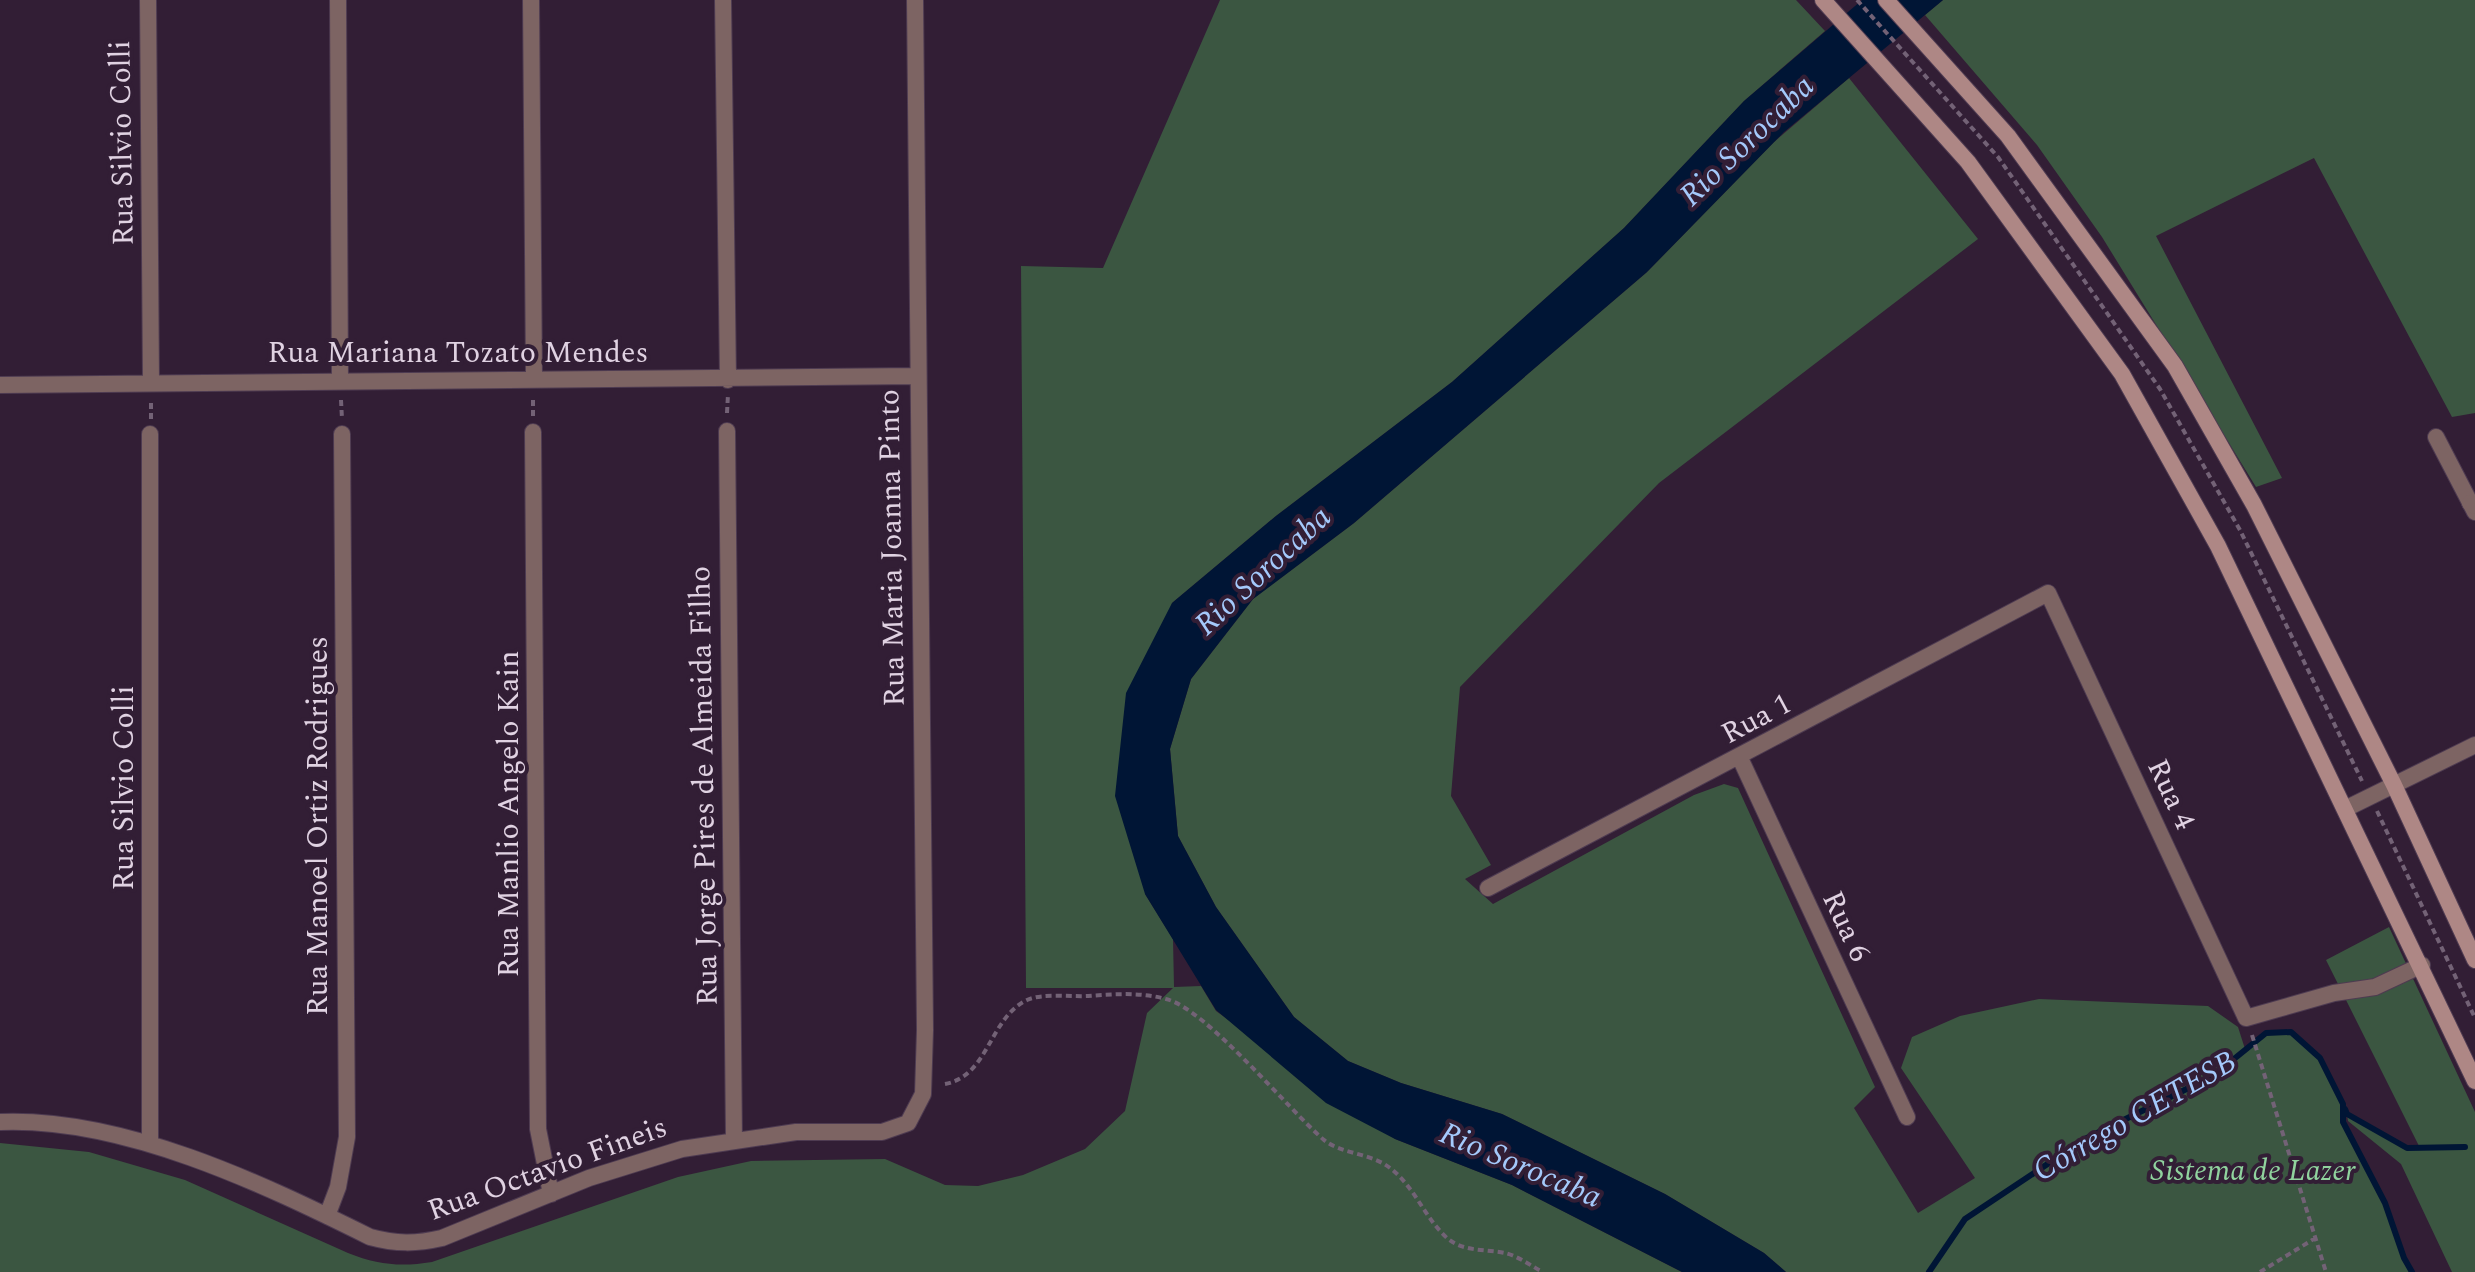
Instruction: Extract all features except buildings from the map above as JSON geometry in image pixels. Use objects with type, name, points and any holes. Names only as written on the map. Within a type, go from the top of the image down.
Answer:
[{"type":"main road","points":[[1823,0],[1968,162],[2114,362],[2218,546],[2422,965],[2475,1081]]},
{"type":"main road","points":[[1886,0],[2008,136],[2151,330],[2254,505],[2394,785],[2475,960]]},
{"type":"street","name":"Rua Silvio Colli","points":[[148,0],[151,382]]},
{"type":"street","points":[[338,0],[340,381]]},
{"type":"street","points":[[531,0],[534,379]]},
{"type":"street","points":[[723,0],[728,380]]},
{"type":"street","name":"Rua Maria Joanna Pinto","points":[[915,0],[925,1030],[923,1094]]},
{"type":"street","name":"Rua Mariana Tozato Mendes","points":[[0,385],[917,376]]},
{"type":"street","name":"Rua Jorge Pires de Almeida Filho","points":[[727,431],[734,1141]]},
{"type":"street","name":"Rua Manlio Angelo Kain","points":[[533,432],[538,1129],[551,1194]]},
{"type":"street","name":"Rua Silvio Colli","points":[[150,434],[150,1143]]},
{"type":"street","name":"Rua Manoel Ortiz Rodrigues","points":[[327,1216],[338,1187],[347,1137],[342,434]]},
{"type":"street","points":[[2436,437],[2473,507]]},
{"type":"street","name":"Rua 1","points":[[1488,888],[1740,758],[2048,593]]},
{"type":"street","name":"Rua 4","points":[[2048,593],[2248,1026]]},
{"type":"street","points":[[2345,809],[2475,745]]},
{"type":"street","name":"Rua 6","points":[[1740,758],[1907,1117]]},
{"type":"street","points":[[2248,1026],[2334,993],[2375,987],[2422,965]]},
{"type":"street","name":"Rua Octavio Fineis","points":[[0,1122],[47,1123],[95,1129],[150,1143],[327,1216],[370,1237],[418,1243],[442,1238],[551,1194],[682,1149],[796,1132],[882,1132],[908,1123],[923,1094]]},
{"type":"path","points":[[1857,0],[1998,157]]},
{"type":"path","points":[[533,432],[534,379]]},
{"type":"path","points":[[727,431],[728,380]]},
{"type":"path","points":[[340,381],[342,434]]},
{"type":"path","points":[[150,434],[151,382]]},
{"type":"path","points":[[2389,837],[2475,1018]]},
{"type":"path","points":[[945,1084],[959,1081],[969,1074],[1007,1016],[1028,1000],[1129,993],[1169,999],[1214,1033],[1327,1143],[1362,1153],[1388,1166],[1408,1184],[1447,1238],[1461,1247],[1509,1254],[1543,1272]]},
{"type":"path","points":[[2248,1026],[2326,1272]]},
{"type":"path","points":[[2260,1272],[2317,1237]]},
{"type":"green space","points":[[1220,0],[1796,0],[1825,31],[1744,101],[1624,228],[1452,382],[1276,516],[1172,603],[1145,894],[1173,939],[1174,987],[1201,986],[1216,1011],[1395,1139],[1512,1185],[1682,1272],[0,1272],[0,1143],[89,1152],[185,1180],[348,1253],[390,1264],[410,1264],[432,1262],[678,1177],[751,1161],[885,1159],[945,1185],[978,1186],[1023,1175],[1085,1149],[1125,1111],[1147,1013],[1173,988],[1026,988],[1021,266],[1103,268]]},
{"type":"green space","points":[[1943,0],[2475,0],[2475,413],[2452,417],[2314,158],[2156,236],[2282,478],[2256,487],[2102,237],[2037,145],[1925,15]]},
{"type":"green space","points":[[1849,78],[1978,239],[1659,483],[1460,687],[1451,796],[1491,865],[1465,879],[1493,904],[1694,795],[1724,784],[1738,788],[1875,1087],[1854,1108],[1918,1213],[1975,1178],[1901,1068],[1912,1037],[1960,1016],[2039,999],[2208,1006],[2238,1027],[2245,1049],[2266,1033],[2291,1032],[2320,1058],[2343,1104],[2343,1122],[2385,1203],[2412,1272],[1786,1272],[1764,1253],[1665,1194],[1502,1114],[1401,1083],[1348,1061],[1294,1017],[1216,907],[1178,836],[1170,749],[1191,679],[1253,599],[1354,523],[1647,272],[1774,142]]},
{"type":"green space","name":"Sistema de Lazer","points":[[2389,927],[2475,1112],[2475,1272],[2452,1272],[2401,1164],[2348,1121],[2347,1114],[2407,1148],[2420,1148],[2326,960]]},
{"type":"water","name":"Rio Sorocaba","points":[[1862,0],[1943,0],[1784,132],[1647,272],[1354,523],[1253,599],[1191,679],[1170,749],[1178,836],[1216,907],[1294,1017],[1348,1061],[1401,1083],[1502,1114],[1665,1194],[1764,1253],[1786,1272],[1682,1272],[1512,1185],[1395,1139],[1326,1103],[1216,1010],[1145,894],[1115,796],[1126,693],[1172,603],[1276,516],[1452,382],[1624,228],[1744,101]]},
{"type":"waterway","name":"Córrego CETESB","points":[[1929,1272],[1965,1219],[2085,1139],[2213,1076],[2266,1033],[2291,1032],[2320,1058],[2343,1104],[2343,1122],[2385,1203],[2412,1272]]},
{"type":"waterway","points":[[2345,1109],[2347,1114],[2407,1148],[2465,1147]]}]
